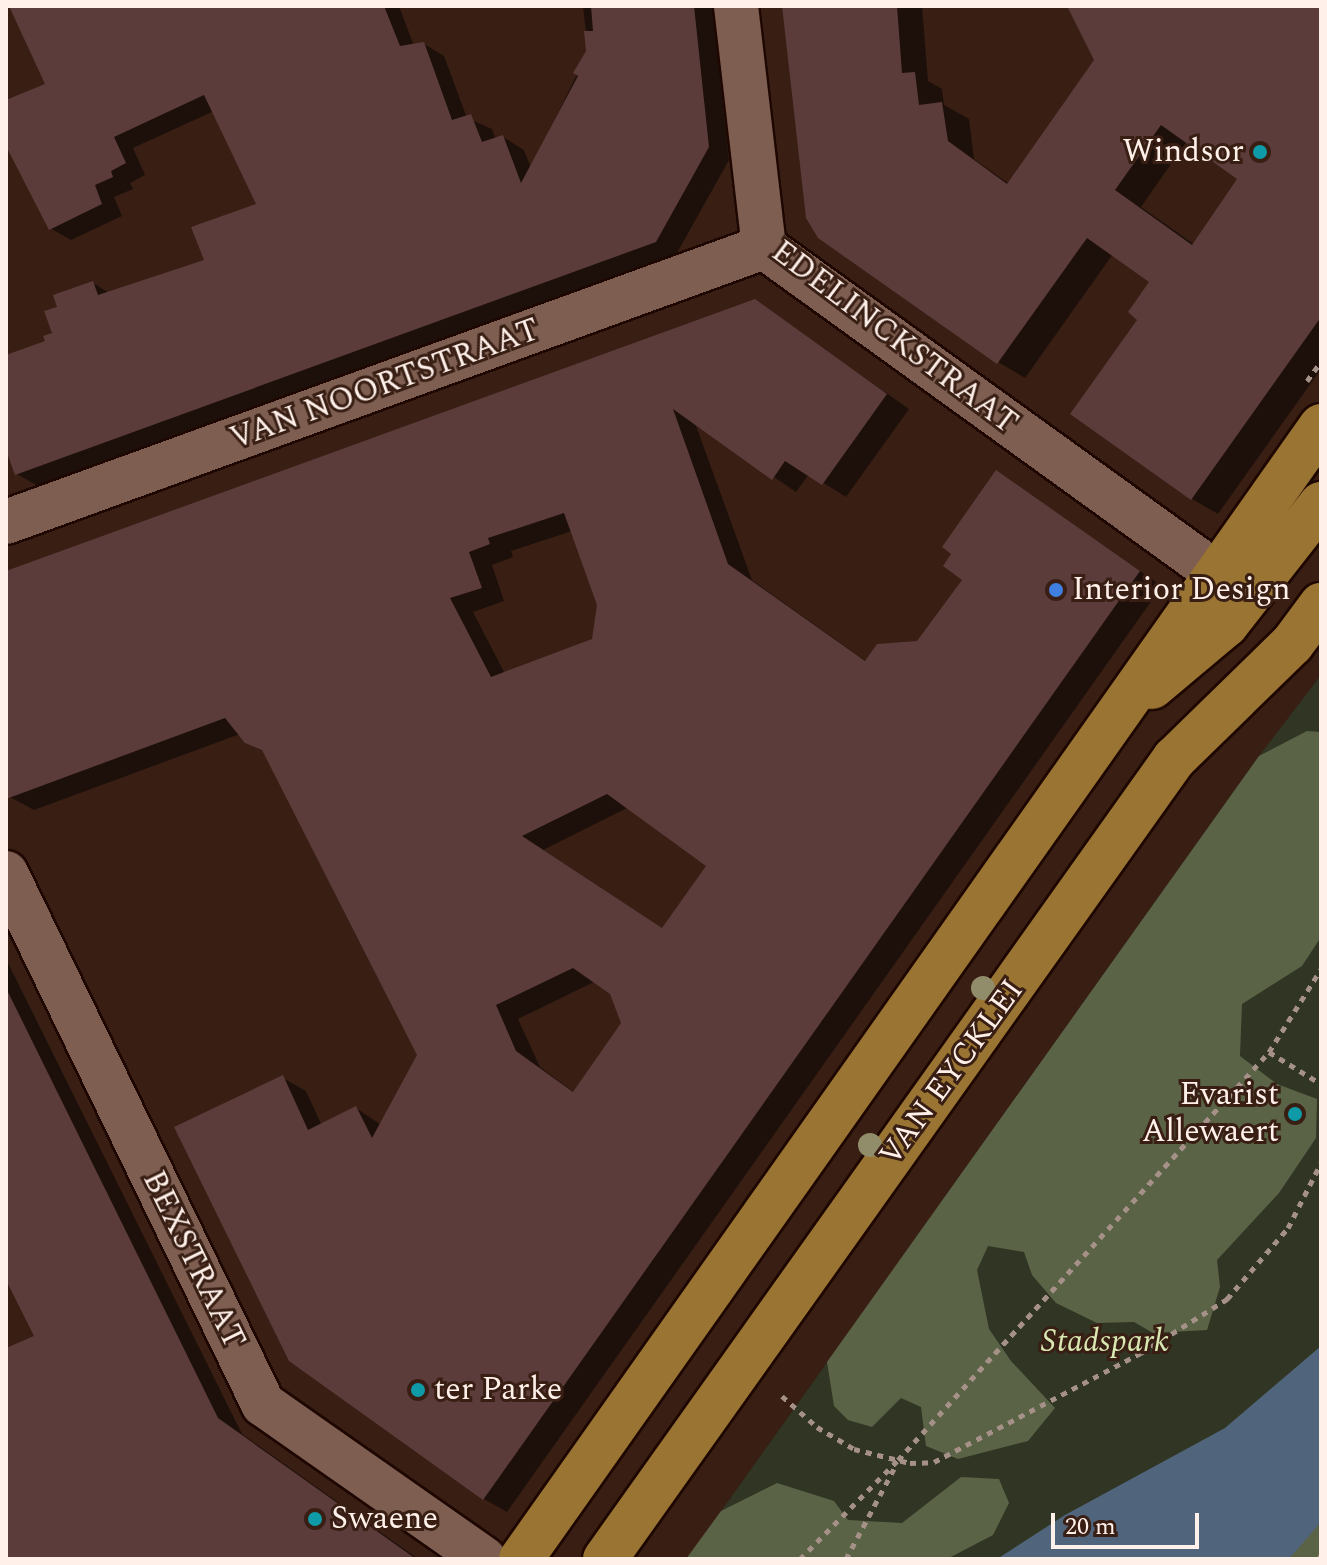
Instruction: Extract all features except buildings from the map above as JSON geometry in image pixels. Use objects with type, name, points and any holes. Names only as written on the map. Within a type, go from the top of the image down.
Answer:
[{"type":"main road","points":[[521,1559],[1321,426]]},
{"type":"main road","points":[[1115,714],[1188,661],[1226,625],[1321,504]]},
{"type":"main road","name":"VAN EYCKLEI","points":[[605,1559],[1174,759],[1292,644],[1321,605]]},
{"type":"street","name":"EDELINCKSTRAAT","points":[[736,6],[764,247],[1216,573]]},
{"type":"street","name":"VAN NOORTSTRAAT","points":[[6,522],[764,247]]},
{"type":"street","name":"BEXSTRAAT","points":[[6,873],[263,1404],[484,1559]]},
{"type":"path","points":[[800,1559],[898,1460],[1269,1052],[1321,969]]},
{"type":"path","points":[[1269,1052],[1321,1084]]},
{"type":"path","points":[[782,1396],[817,1427],[854,1449],[898,1460],[934,1462],[1191,1325],[1260,1265],[1288,1228],[1321,1163]]},
{"type":"path","points":[[846,1559],[898,1460]]},
{"type":"green space","name":"Stadspark","points":[[1321,675],[1321,1559],[687,1559],[1259,756]]},
{"type":"green space","points":[[1307,731],[1321,732],[1321,937],[1302,966],[1242,1004],[1240,1056],[1277,1084],[1317,1099],[1316,1138],[1279,1193],[1217,1260],[1220,1287],[1207,1330],[1153,1333],[1134,1322],[1097,1323],[1056,1303],[1032,1275],[1024,1252],[988,1246],[977,1270],[989,1329],[1011,1361],[1055,1408],[1028,1441],[958,1459],[926,1446],[921,1407],[901,1398],[872,1427],[848,1420],[834,1406],[827,1362],[1259,756]]},
{"type":"green space","points":[[961,1477],[999,1479],[1009,1503],[993,1535],[947,1559],[686,1559],[721,1511],[777,1483],[834,1501],[848,1520],[902,1523]]},
{"type":"green space","points":[[1321,1486],[1321,1559],[1255,1559]]},
{"type":"water","points":[[1321,1346],[1321,1522],[1289,1559],[997,1559],[1065,1515],[1225,1428]]},
{"type":"place","name":"Windsor","points":[[1260,152]]},
{"type":"place","name":"Interior Design","points":[[1056,590]]},
{"type":"place","name":"Evarist Allewaert","points":[[1295,1114]]},
{"type":"place","name":"ter Parke","points":[[418,1390]]},
{"type":"place","name":"Swaene","points":[[315,1519]]}]
